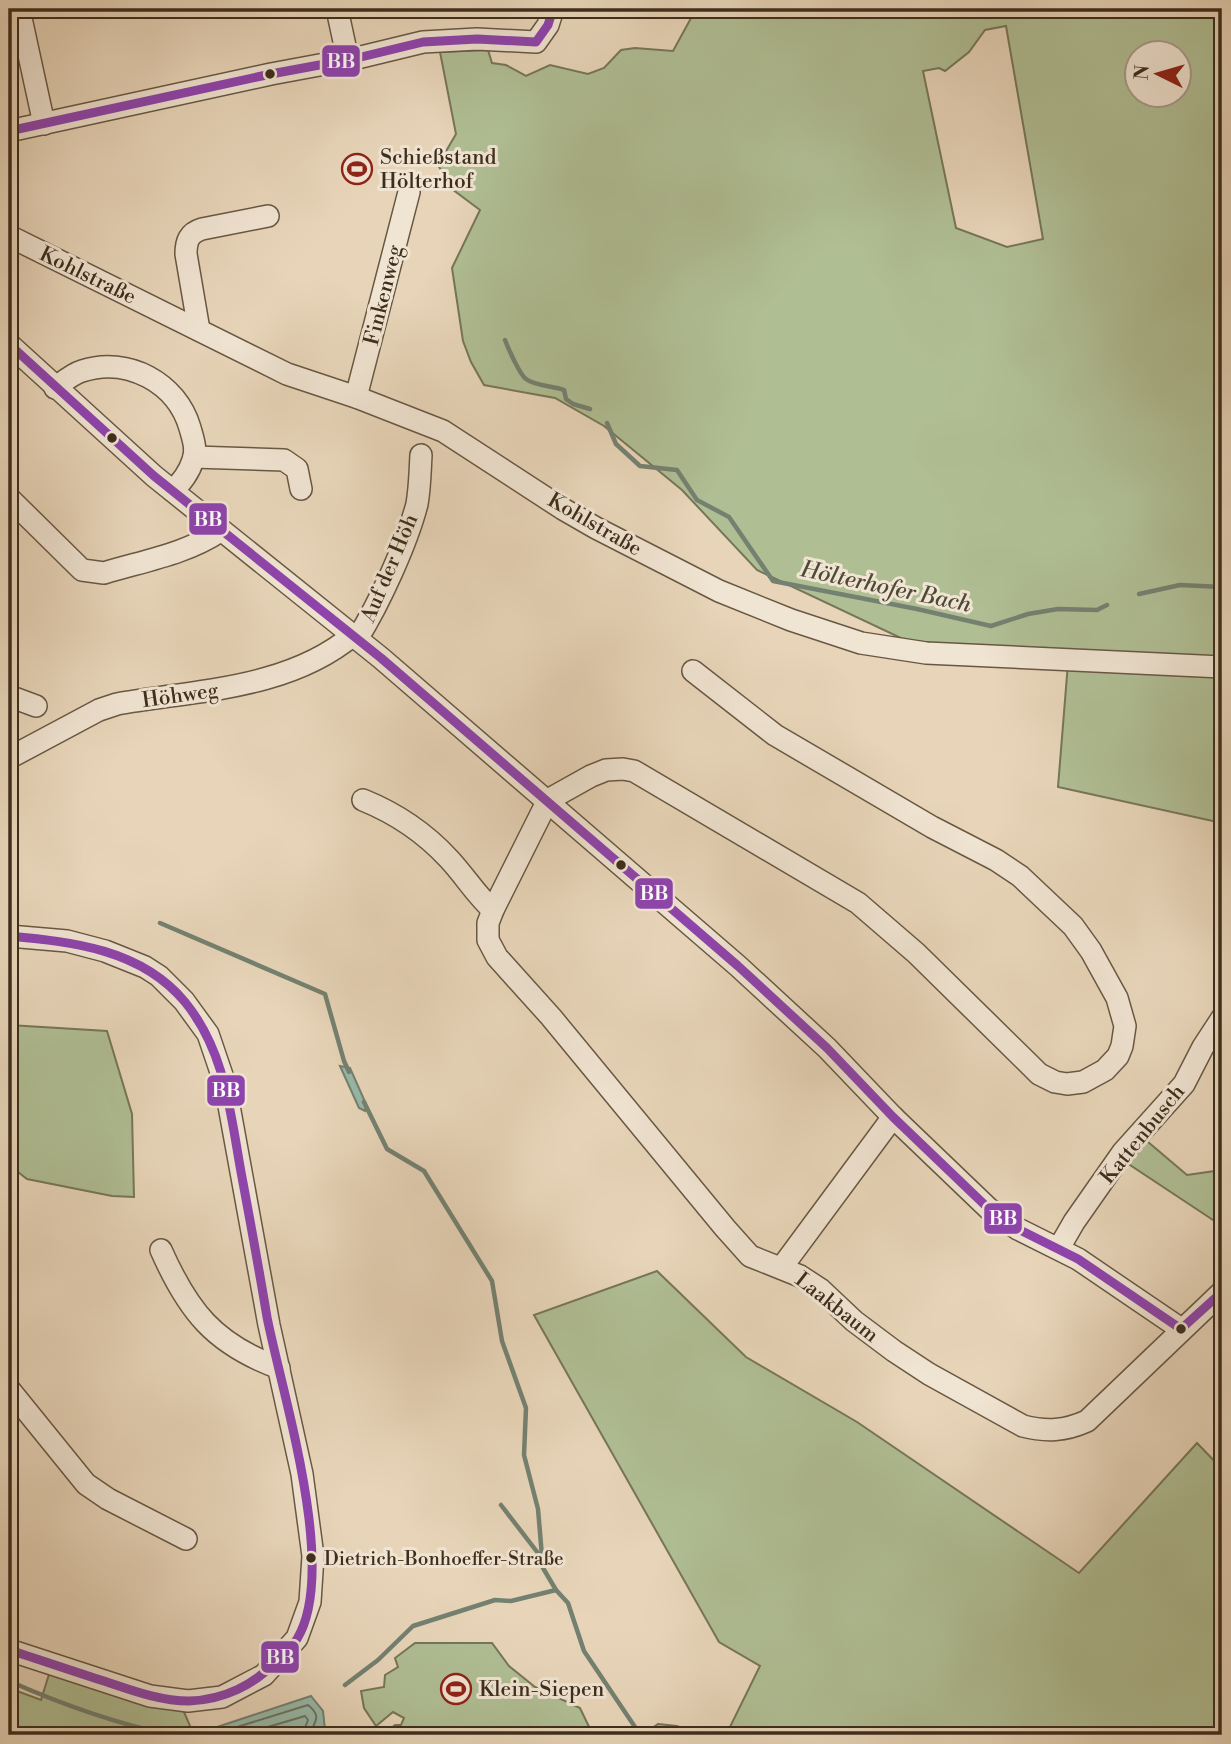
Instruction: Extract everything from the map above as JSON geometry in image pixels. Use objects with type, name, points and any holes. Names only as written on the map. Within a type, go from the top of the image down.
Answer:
[{"type":"street","points":[[19,9],[44,124]]},
{"type":"street","points":[[338,9],[348,60]]},
{"type":"street","points":[[9,131],[441,40],[536,42],[548,25],[553,9]]},
{"type":"street","name":"Finkenweg","points":[[356,397],[409,192]]},
{"type":"street","points":[[199,330],[186,254],[186,244],[190,236],[194,231],[268,216]]},
{"type":"street","name":"Kohlstraße","points":[[9,236],[287,374],[443,431],[563,509],[719,591],[791,620],[861,643],[938,654],[1222,667]]},
{"type":"street","points":[[9,344],[55,388],[220,531],[355,637],[548,800],[798,1021],[989,1209],[1018,1229],[1059,1248],[1181,1329]]},
{"type":"street","points":[[55,388],[79,372],[128,369],[149,377],[168,390],[187,418],[195,445],[194,457],[187,474],[173,491]]},
{"type":"street","name":"Auf der Höh","points":[[355,637],[380,594],[413,517],[419,491],[421,455]]},
{"type":"street","points":[[194,457],[284,460],[297,469],[301,489]]},
{"type":"street","points":[[9,498],[82,570],[93,572],[104,573],[178,551],[203,542],[220,531]]},
{"type":"street","name":"Höhweg","points":[[9,758],[99,710],[139,700],[222,689],[275,674],[333,652],[355,637]]},
{"type":"street","points":[[548,800],[598,773],[623,769],[634,771],[858,902],[916,953],[1040,1074],[1055,1082],[1067,1084],[1090,1080],[1105,1070],[1118,1056],[1122,1046],[1125,1026],[1123,1014],[1091,951],[1073,926],[1020,876],[775,735],[693,671]]},
{"type":"street","points":[[9,696],[36,706]]},
{"type":"street","points":[[363,800],[387,810],[423,835],[449,859],[476,894],[493,910]]},
{"type":"street","name":"Laakbaum","points":[[548,800],[493,910],[488,923],[488,940],[497,957],[551,1017],[750,1256],[782,1267],[820,1289],[855,1321],[929,1374],[1023,1426],[1038,1430],[1059,1430],[1087,1420],[1222,1292]]},
{"type":"street","points":[[9,936],[67,941],[105,951],[145,967],[159,976],[184,1001],[208,1034],[225,1084],[302,1474],[313,1556],[312,1589],[297,1638],[264,1675],[222,1697],[188,1702],[150,1696],[9,1650]]},
{"type":"street","name":"Kattenbusch","points":[[1059,1248],[1073,1222],[1123,1153],[1184,1084],[1203,1046],[1222,1018]]},
{"type":"street","points":[[782,1267],[893,1117]]},
{"type":"street","points":[[161,1250],[187,1302],[210,1328],[250,1357],[279,1368]]},
{"type":"street","points":[[9,1389],[86,1484],[108,1499],[186,1539]]},
{"type":"shaded area","points":[[696,9],[1222,9],[1222,665],[924,649],[757,570],[682,490],[604,426],[555,398],[484,385],[463,341],[452,268],[480,210],[452,189],[438,165],[456,134],[440,52],[488,50],[492,63],[506,65],[526,76],[550,65],[588,74],[604,68],[621,50],[635,48],[673,51]],"holes":[[[1006,26],[1043,239],[1007,247],[956,228],[923,71],[939,68],[945,71],[969,52],[985,30]]]},
{"type":"shaded area","points":[[1068,663],[1222,667],[1222,823],[1058,787]]},
{"type":"shaded area","points":[[9,1025],[107,1031],[132,1114],[134,1197],[112,1196],[27,1179],[9,1165]]},
{"type":"shaded area","points":[[1141,1136],[1187,1175],[1222,1170],[1222,1226],[1121,1159]]},
{"type":"shaded area","points":[[657,1271],[746,1357],[857,1422],[1079,1573],[1197,1443],[1222,1469],[1222,1735],[726,1735],[760,1666],[719,1642],[534,1315]]},
{"type":"shaded area","name":"Klein-Siepen","points":[[415,1643],[492,1643],[509,1666],[535,1687],[580,1708],[593,1735],[383,1735],[395,1725],[401,1725],[404,1718],[393,1712],[376,1726],[364,1708],[361,1691],[384,1687],[385,1675],[398,1667],[395,1658]]},
{"type":"shaded area","points":[[51,1668],[181,1705],[194,1735],[9,1735],[9,1688],[41,1700]]},
{"type":"shaded area","points":[[658,1724],[677,1726],[699,1735],[642,1735]]},
{"type":"water","points":[[340,1066],[350,1068],[366,1104],[365,1111],[359,1108]]},
{"type":"water","points":[[311,1696],[323,1711],[325,1730],[311,1735],[217,1735],[217,1727]]},
{"type":"waterway","name":"Hölterhofer Bach","points":[[505,340],[523,377],[534,383],[564,390],[566,399],[590,409]]},
{"type":"waterway","name":"Hölterhofer Bach","points":[[607,423],[616,444],[640,466],[677,470],[697,500],[729,517],[773,581],[991,626],[1028,614],[1058,609],[1097,610],[1107,605]]},
{"type":"waterway","name":"Hölterhofer Bach","points":[[1139,594],[1180,585],[1222,587]]},
{"type":"waterway","points":[[160,923],[325,994],[349,1072]]},
{"type":"waterway","points":[[364,1102],[387,1149],[424,1171],[492,1281],[502,1341],[526,1408],[524,1455],[538,1509],[543,1568],[556,1590],[568,1603],[584,1651],[635,1727]]},
{"type":"waterway","points":[[501,1505],[541,1557]]},
{"type":"waterway","points":[[345,1685],[378,1660],[413,1626],[495,1600],[511,1601],[556,1590]]},
{"type":"waterway","points":[[9,1681],[88,1712],[170,1735]]},
{"type":"transit line","name":"BB","points":[[9,131],[423,42],[477,39],[536,42],[548,25],[553,9]]},
{"type":"transit line","name":"BB","points":[[9,344],[154,476],[381,658],[738,966],[827,1048],[893,1117],[989,1209],[1018,1229],[1078,1259],[1181,1329],[1222,1292]]},
{"type":"transit line","name":"BB","points":[[9,936],[57,941],[104,951],[148,970],[185,1002],[209,1041],[229,1104],[267,1317],[303,1481],[310,1527],[312,1570],[308,1609],[297,1639],[259,1677],[214,1698],[178,1701],[156,1697],[9,1650]]},
{"type":"place","name":"Schießstand Hölterhof","points":[[357,169]]},
{"type":"place","name":"Dietrich-Bonhoeffer-Straße","points":[[311,1558]]},
{"type":"place","name":"Klein-Siepen","points":[[456,1689]]}]
